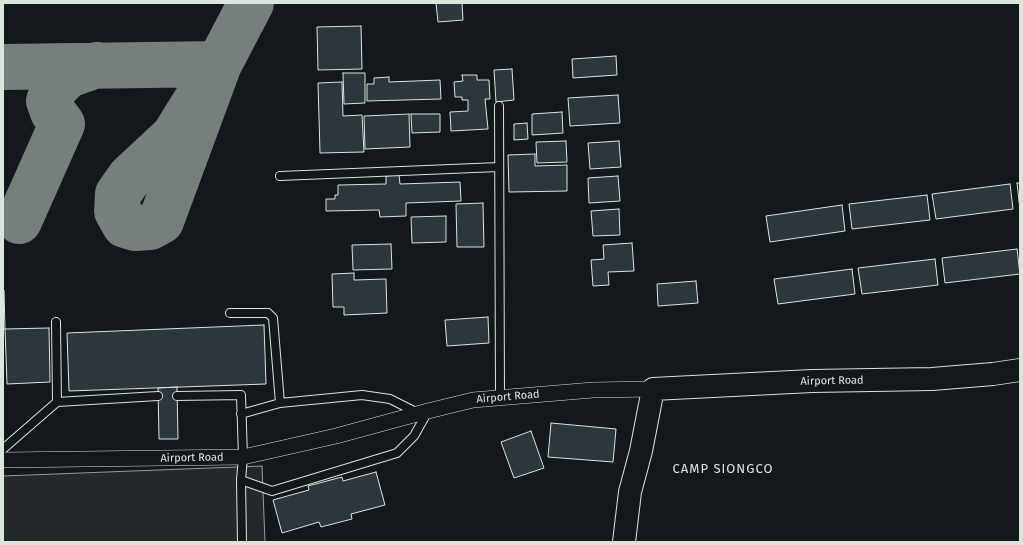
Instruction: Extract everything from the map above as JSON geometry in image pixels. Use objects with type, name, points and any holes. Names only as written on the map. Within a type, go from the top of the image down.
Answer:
[{"type":"street","name":"Airport Road","points":[[3,460],[243,457],[336,436],[473,400],[500,397],[593,390],[653,389],[812,381],[932,379],[993,374],[1020,370]]},
{"type":"street","points":[[624,542],[630,492],[641,451],[653,389]]},
{"type":"lane","points":[[499,106],[500,397]]},
{"type":"lane","points":[[280,176],[499,167]]},
{"type":"lane","points":[[230,313],[268,313],[273,318],[280,403]]},
{"type":"lane","points":[[56,322],[57,402]]},
{"type":"lane","points":[[177,396],[241,395],[243,457],[241,480],[242,542]]},
{"type":"lane","points":[[241,414],[280,403],[362,395],[390,399],[423,412],[414,436],[397,453],[272,491],[241,480]]},
{"type":"lane","points":[[3,449],[57,402],[158,396]]},
{"type":"shaded area","points":[[262,466],[265,542],[3,542],[3,476]]},
{"type":"building","points":[[436,3],[462,3],[463,20],[438,22]]},
{"type":"building","points":[[361,26],[362,69],[318,70],[317,27]]},
{"type":"building","points":[[616,56],[617,75],[573,78],[572,59]]},
{"type":"building","points":[[512,69],[514,100],[496,102],[494,70]]},
{"type":"building","points":[[343,73],[365,73],[365,103],[344,104]]},
{"type":"building","points":[[462,75],[477,75],[477,80],[489,80],[490,99],[485,99],[488,129],[451,131],[450,112],[468,111],[468,100],[462,100],[462,97],[455,97],[454,82],[463,81]]},
{"type":"building","points":[[389,77],[389,82],[440,80],[441,99],[367,101],[367,84],[374,84],[374,78]]},
{"type":"building","points":[[342,82],[343,116],[362,115],[364,152],[320,153],[318,83]]},
{"type":"building","points":[[618,95],[620,123],[570,126],[568,98]]},
{"type":"building","points":[[562,112],[563,133],[532,135],[532,114]]},
{"type":"building","points":[[409,114],[410,147],[365,149],[364,116]]},
{"type":"building","points":[[411,114],[440,114],[440,132],[412,133]]},
{"type":"building","points":[[527,123],[528,139],[514,140],[514,124]]},
{"type":"building","points":[[566,141],[567,162],[537,163],[536,142]]},
{"type":"building","points":[[619,141],[621,167],[590,169],[588,143]]},
{"type":"building","points":[[535,154],[535,166],[567,165],[567,191],[509,192],[508,155]]},
{"type":"building","points":[[399,175],[400,184],[460,182],[461,201],[406,203],[406,216],[380,217],[379,210],[326,211],[326,199],[335,199],[335,195],[338,195],[338,185],[386,184],[386,176]]},
{"type":"building","points":[[618,176],[620,201],[589,203],[588,178]]},
{"type":"building","points":[[1017,183],[1020,183],[1020,210]]},
{"type":"building","points":[[1010,184],[1013,209],[936,219],[932,194]]},
{"type":"building","points":[[927,195],[930,220],[852,229],[849,204]]},
{"type":"building","points":[[483,203],[484,247],[457,247],[456,204]]},
{"type":"building","points":[[842,205],[845,231],[770,242],[766,216]]},
{"type":"building","points":[[619,209],[620,235],[593,236],[591,211]]},
{"type":"building","points":[[446,216],[446,242],[412,243],[411,217]]},
{"type":"building","points":[[632,243],[634,271],[608,272],[609,285],[593,286],[591,260],[604,259],[603,245]]},
{"type":"building","points":[[391,244],[392,269],[353,270],[352,245]]},
{"type":"building","points":[[1017,249],[1020,274],[945,283],[942,258]]},
{"type":"building","points":[[935,259],[938,285],[862,294],[858,268]]},
{"type":"building","points":[[852,269],[855,294],[778,304],[774,279]]},
{"type":"building","points":[[354,273],[354,280],[386,279],[387,313],[344,315],[344,307],[333,307],[332,274]]},
{"type":"building","points":[[696,281],[698,303],[658,306],[657,284]]},
{"type":"building","points":[[4,290],[5,329],[3,329]]},
{"type":"building","points":[[488,317],[489,343],[447,346],[445,320]]},
{"type":"building","points":[[264,325],[266,384],[69,391],[67,333]]},
{"type":"building","points":[[49,328],[50,382],[7,384],[5,329]]},
{"type":"building","points":[[177,387],[178,439],[159,439],[158,388]]},
{"type":"building","points":[[551,423],[616,429],[613,462],[548,457]]},
{"type":"building","points":[[531,431],[544,468],[514,478],[501,442]]},
{"type":"building","points":[[376,472],[385,505],[351,514],[352,519],[321,527],[319,522],[282,533],[273,500],[309,490],[308,486],[342,477],[343,481]]},
{"type":"taxiway","points":[[219,64],[161,221],[150,227],[135,228],[125,225],[117,211],[118,194],[130,177],[174,136],[219,64],[251,3]]},
{"type":"taxiway","points":[[3,67],[219,64]]},
{"type":"taxiway","points":[[19,221],[62,124],[53,112],[49,101],[54,89],[68,75],[97,65]]},
{"type":"district","name":"CAMP SIONGCO","points":[[723,469]]}]
